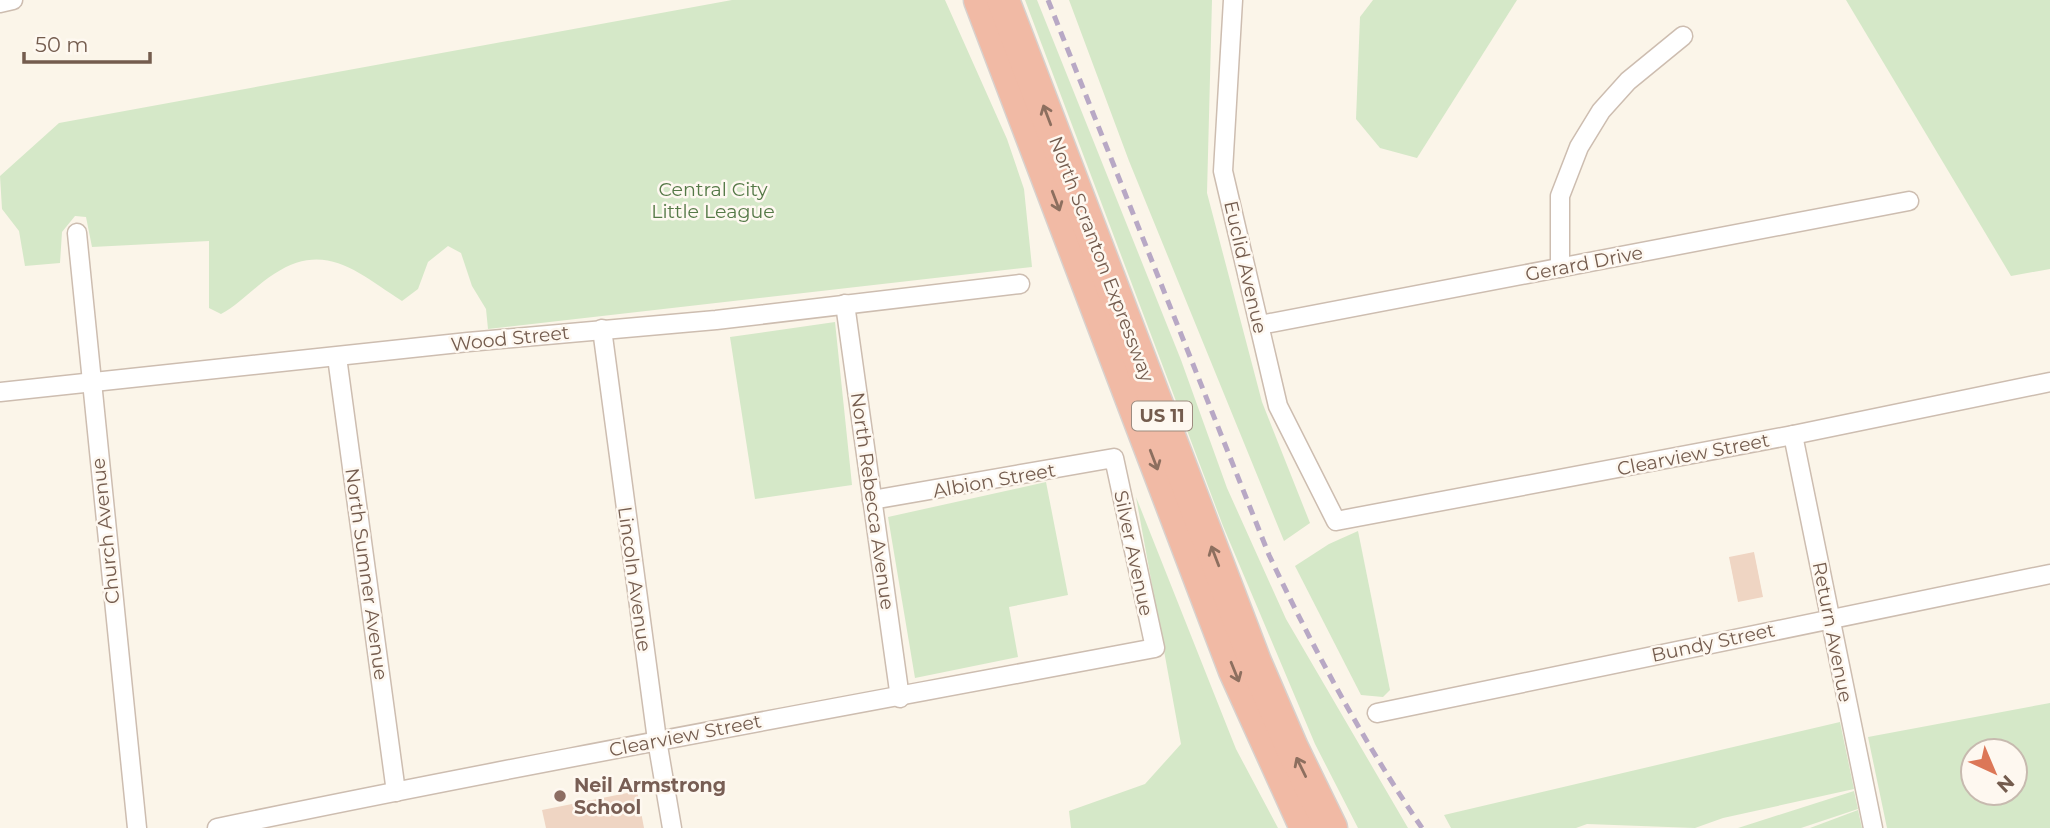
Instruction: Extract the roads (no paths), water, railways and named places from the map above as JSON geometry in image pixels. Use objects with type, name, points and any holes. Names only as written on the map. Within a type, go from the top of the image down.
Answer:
[{"type":"highway","name":"North Scranton Expressway","points":[[980,0],[1235,671],[1271,757],[1306,828]]},
{"type":"highway","name":"North Scranton Expressway","points":[[1003,0],[1255,662],[1292,748],[1331,828]]},
{"type":"street","points":[[0,2],[13,0]]},
{"type":"street","name":"Euclid Avenue","points":[[1233,0],[1223,171],[1278,406],[1336,520]]},
{"type":"street","points":[[1559,268],[1560,196],[1579,147],[1601,111],[1628,81],[1683,36]]},
{"type":"street","name":"Gerard Drive","points":[[1260,325],[1909,201]]},
{"type":"street","name":"Church Avenue","points":[[76,233],[89,383],[137,828]]},
{"type":"street","name":"Wood Street","points":[[0,392],[603,329],[716,320],[1020,284]]},
{"type":"street","name":"North Rebecca Avenue","points":[[845,304],[900,698]]},
{"type":"street","name":"Lincoln Avenue","points":[[603,329],[657,740],[672,828]]},
{"type":"street","name":"North Sumner Avenue","points":[[337,357],[397,792]]},
{"type":"street","name":"Clearview Street","points":[[1336,520],[1793,435],[2050,382]]},
{"type":"street","name":"Return Avenue","points":[[1793,435],[1873,828]]},
{"type":"street","name":"Albion Street","points":[[872,500],[1114,458]]},
{"type":"street","name":"Silver Avenue","points":[[1114,458],[1154,648]]},
{"type":"street","name":"Bundy Street","points":[[1377,713],[1831,617],[2050,574]]},
{"type":"street","name":"Clearview Street","points":[[217,828],[657,740],[900,698],[1154,648]]},
{"type":"railway","points":[[1048,0],[1269,555],[1340,694],[1422,828]]},
{"type":"place","name":"Neil Armstrong School","points":[[560,796]]},
{"type":"park label","name":"Central City Little League","points":[[713,200]]}]
